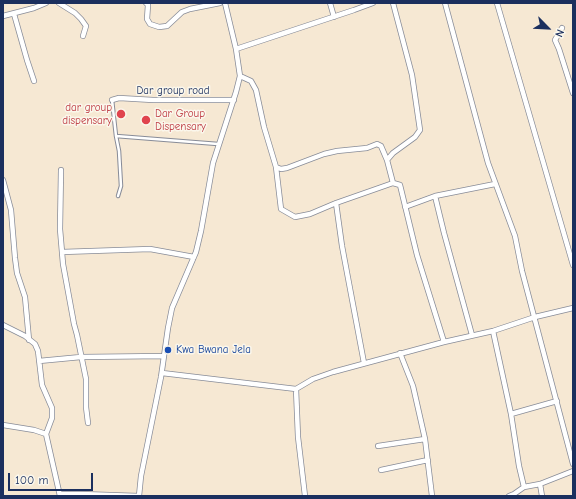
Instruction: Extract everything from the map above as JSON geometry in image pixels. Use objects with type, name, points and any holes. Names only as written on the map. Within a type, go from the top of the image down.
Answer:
[{"type":"street","points":[[3,16],[14,14],[33,6],[46,3]]},
{"type":"street","points":[[59,3],[75,12],[81,19],[86,26],[83,36]]},
{"type":"street","points":[[146,3],[148,5],[147,19],[150,24],[159,27],[167,26],[182,12],[220,3]]},
{"type":"street","points":[[3,325],[18,331],[35,344],[38,351],[42,385],[52,408],[52,418],[46,434],[60,495],[81,494],[138,496],[162,373],[172,308],[194,257],[201,231],[209,182],[240,76],[236,49],[225,3]]},
{"type":"street","points":[[330,3],[334,17]]},
{"type":"street","points":[[236,49],[373,3]]},
{"type":"street","points":[[387,160],[393,153],[415,137],[420,130],[412,75],[393,3]]},
{"type":"street","points":[[445,3],[495,184],[515,236],[522,271],[573,464]]},
{"type":"street","points":[[497,3],[573,265]]},
{"type":"street","points":[[14,14],[34,81]]},
{"type":"street","points":[[562,28],[555,40],[573,93]]},
{"type":"street","points":[[240,76],[251,81],[256,90],[264,127],[276,167],[280,207],[282,211],[291,216],[300,217],[393,183],[400,185],[417,255],[444,342]]},
{"type":"street","name":"Dar group road","points":[[112,100],[119,98],[153,100],[234,100]]},
{"type":"street","points":[[276,167],[281,169],[287,168],[324,154],[367,148],[377,144],[381,146],[387,160],[393,183]]},
{"type":"street","points":[[61,170],[60,229],[62,252],[65,280],[86,379],[86,406],[88,423]]},
{"type":"street","points":[[3,180],[11,210],[17,273],[25,297],[29,340]]},
{"type":"street","points":[[406,207],[435,196],[495,184]]},
{"type":"street","points":[[435,196],[472,335]]},
{"type":"street","points":[[336,203],[342,246],[364,363]]},
{"type":"street","points":[[62,252],[150,249],[164,250],[194,257]]},
{"type":"street","points":[[162,373],[296,388],[321,375],[444,342],[493,331],[535,317],[573,308]]},
{"type":"street","points":[[493,331],[524,487]]},
{"type":"street","points":[[400,354],[413,386],[425,439],[432,496]]},
{"type":"street","points":[[39,360],[81,357],[164,356]]},
{"type":"street","points":[[296,388],[298,437],[305,496]]},
{"type":"street","points":[[510,414],[557,401]]},
{"type":"street","points":[[3,425],[34,430],[46,434]]},
{"type":"street","points":[[378,446],[425,439]]},
{"type":"street","points":[[381,470],[428,460]]},
{"type":"street","points":[[509,496],[524,487],[540,484],[573,472]]},
{"type":"street","points":[[540,484],[542,496]]},
{"type":"lane","points":[[112,100],[119,151],[121,186],[118,196]]},
{"type":"lane","points":[[116,136],[219,144]]},
{"type":"place","name":"dar group dispensary","points":[[121,114]]},
{"type":"place","name":"Dar Group Dispensary","points":[[146,120]]},
{"type":"place","name":"Kwa Bwana Jela","points":[[168,350]]}]
